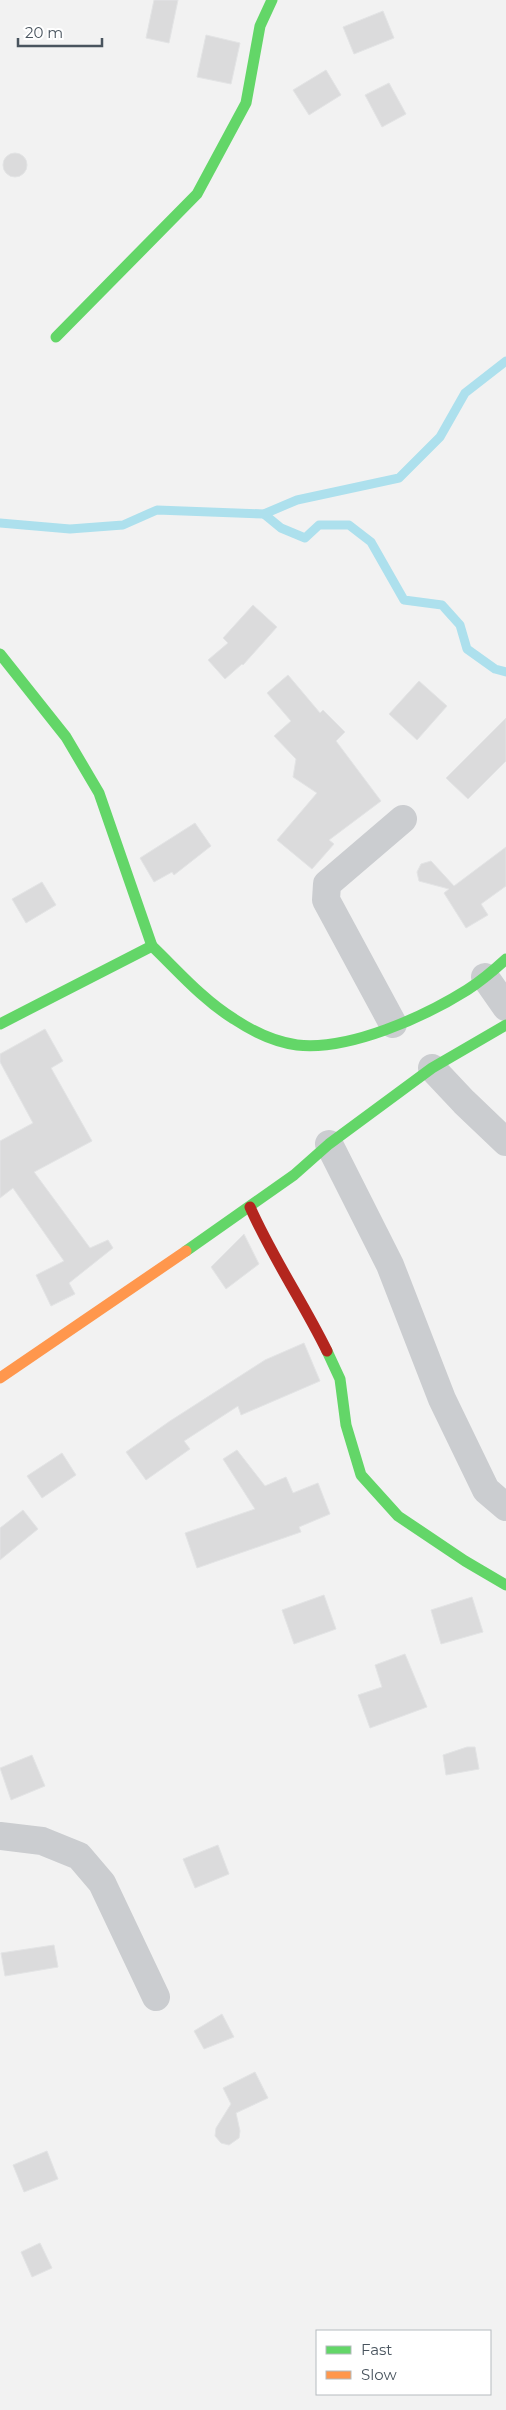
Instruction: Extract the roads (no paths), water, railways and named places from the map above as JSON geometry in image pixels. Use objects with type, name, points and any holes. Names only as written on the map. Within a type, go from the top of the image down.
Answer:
[{"type":"street","points":[[56,337],[198,194],[246,103],[260,26],[272,0]]},
{"type":"street","points":[[0,654],[66,737],[100,793],[152,946],[211,1000],[243,1025],[278,1040],[298,1045],[337,1044],[393,1024],[448,1000],[485,977],[506,959]]},
{"type":"street","points":[[393,1024],[326,900],[327,884],[403,819]]},
{"type":"street","points":[[0,1024],[152,946]]},
{"type":"street","points":[[485,977],[506,1007]]},
{"type":"street","points":[[0,1378],[250,1207],[294,1174],[329,1144],[432,1068],[506,1025]]},
{"type":"street","points":[[432,1068],[506,1142]]},
{"type":"street","points":[[329,1144],[390,1265],[442,1398],[486,1490],[506,1507]]},
{"type":"street","points":[[250,1207],[264,1239],[311,1319],[340,1379],[346,1425],[361,1476],[398,1516],[465,1561],[506,1585]]},
{"type":"street","points":[[0,1836],[42,1841],[79,1856],[102,1883],[156,1997]]},
{"type":"waterway","points":[[0,523],[70,529],[123,525],[157,510],[264,514],[297,500],[399,478],[440,437],[465,393],[506,361]]},
{"type":"waterway","points":[[264,514],[281,528],[305,538],[319,525],[349,525],[371,542],[404,600],[442,605],[460,625],[467,649],[495,669],[506,672]]}]
